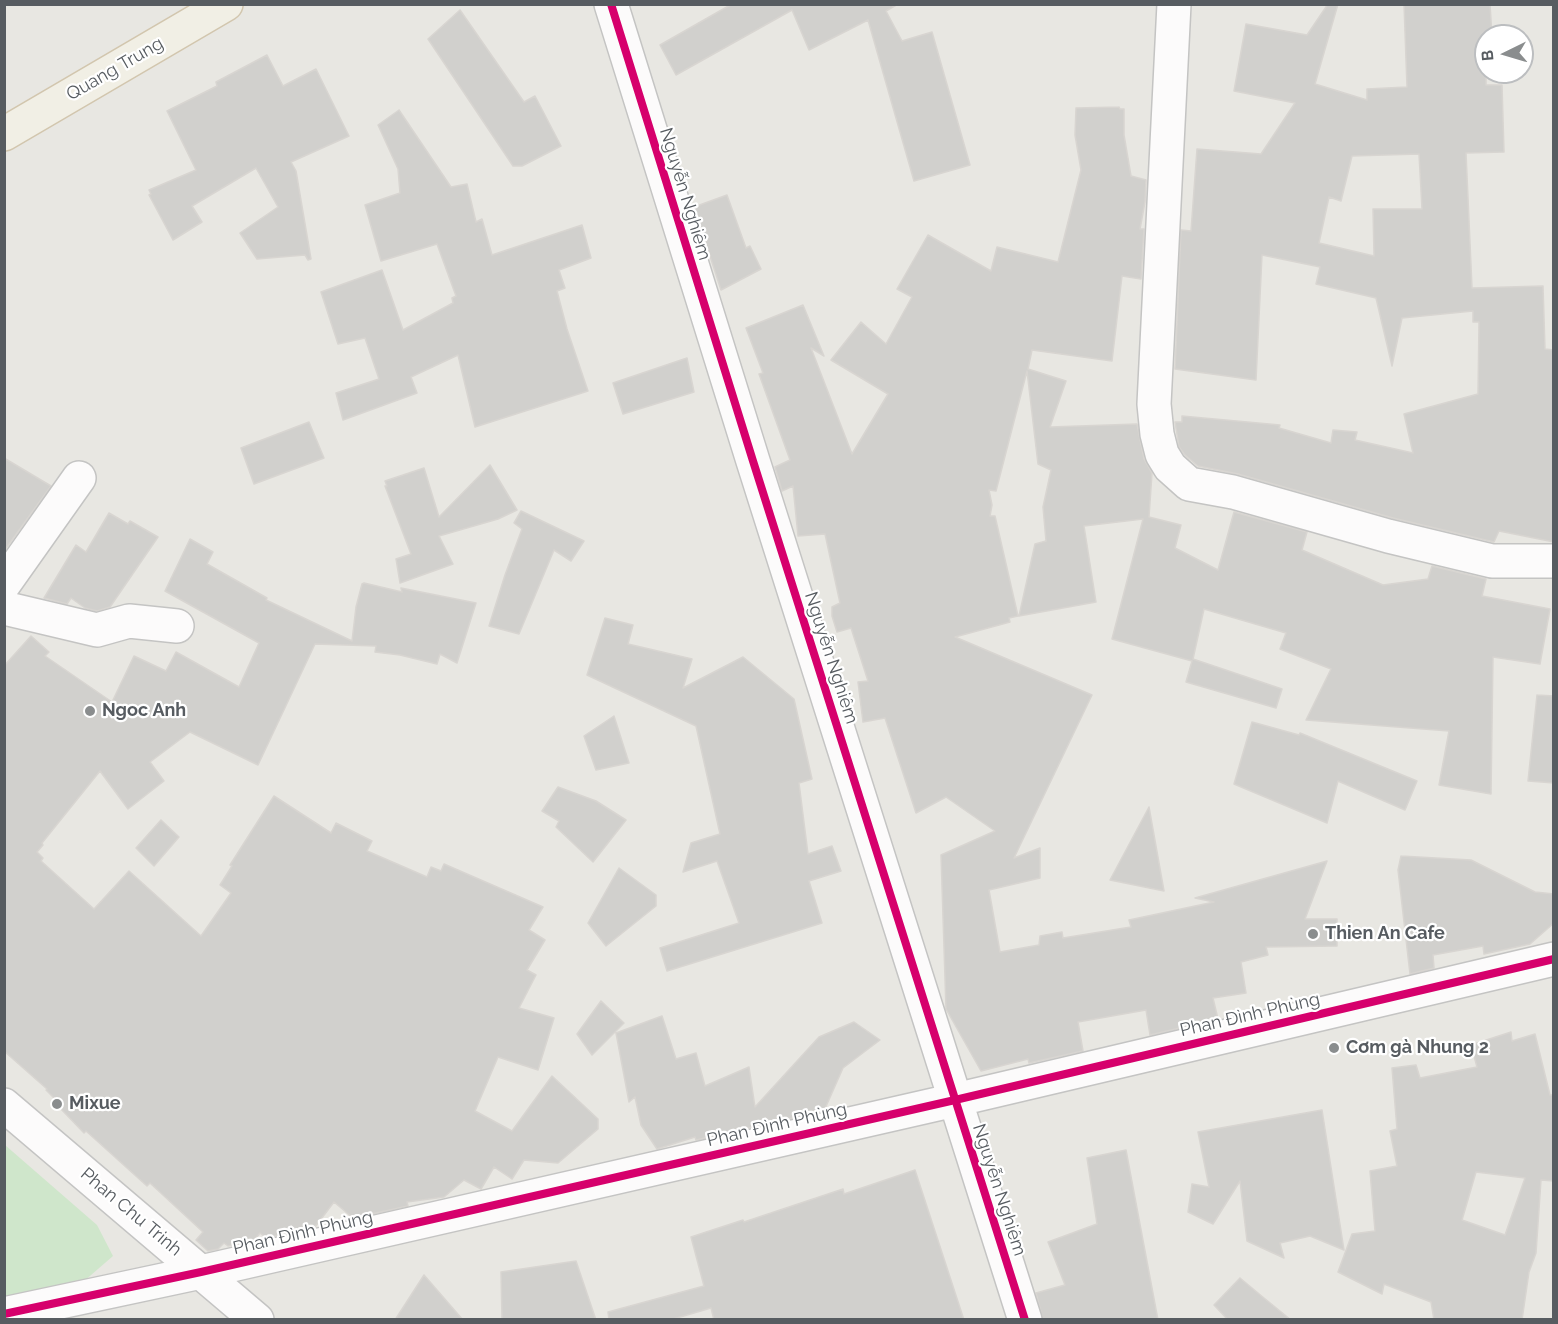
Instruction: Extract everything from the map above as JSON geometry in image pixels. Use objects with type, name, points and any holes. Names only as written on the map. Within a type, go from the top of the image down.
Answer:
[{"type":"main road","name":"Quang Trung","points":[[4,134],[226,4]]},
{"type":"street","name":"Nguyễn Nghiêm","points":[[611,4],[749,450],[1025,1320]]},
{"type":"street","points":[[1174,4],[1154,404],[1162,454],[1170,467],[1189,484],[1233,492],[1492,561],[1554,561]]},
{"type":"street","points":[[4,584],[80,478]]},
{"type":"street","points":[[4,608],[97,630],[129,621],[177,626]]},
{"type":"street","name":"Phan Đình Phùng","points":[[4,1314],[201,1272],[955,1100],[1554,959]]},
{"type":"street","name":"Phan Chu Trinh","points":[[4,1105],[257,1320]]},
{"type":"green space","points":[[5,1145],[97,1225],[113,1256],[83,1282],[5,1302]]},
{"type":"building","points":[[732,4],[898,4],[886,11],[902,41],[932,32],[970,165],[914,181],[868,20],[809,50],[792,10],[676,75],[660,45]]},
{"type":"building","points":[[1328,4],[1338,4],[1315,84],[1367,100],[1367,89],[1407,87],[1404,4],[1490,4],[1491,24],[1474,24],[1474,84],[1502,85],[1504,152],[1466,153],[1472,288],[1543,286],[1545,349],[1554,350],[1554,542],[1499,531],[1494,542],[1393,518],[1238,474],[1198,466],[1179,447],[1175,422],[1182,422],[1182,416],[1280,425],[1279,428],[1331,443],[1333,430],[1357,432],[1355,440],[1413,453],[1404,414],[1478,394],[1479,322],[1473,322],[1473,311],[1402,318],[1392,366],[1376,298],[1316,284],[1320,267],[1262,255],[1256,380],[1175,369],[1181,230],[1191,231],[1197,149],[1261,154],[1295,103],[1234,91],[1246,24],[1307,35]],"holes":[[[1419,154],[1422,209],[1373,209],[1374,256],[1319,243],[1329,197],[1341,201],[1352,156]]]},
{"type":"building","points":[[460,10],[524,102],[535,96],[561,146],[522,166],[513,166],[428,39]]},
{"type":"building","points":[[267,55],[283,86],[316,69],[349,136],[291,162],[296,171],[311,259],[308,260],[305,255],[257,259],[240,233],[278,207],[256,168],[192,206],[202,222],[173,240],[149,195],[151,194],[149,190],[196,170],[167,111],[217,86],[216,82]]},
{"type":"building","points":[[1119,107],[1124,109],[1124,135],[1131,176],[1146,180],[1140,229],[1144,229],[1141,279],[1122,276],[1112,361],[1032,350],[1028,369],[1066,381],[1050,427],[1137,424],[1144,459],[1152,473],[1149,517],[1181,525],[1175,548],[1218,570],[1234,512],[1307,532],[1302,550],[1383,585],[1428,579],[1432,566],[1486,579],[1482,596],[1550,609],[1540,664],[1493,657],[1491,794],[1439,785],[1449,731],[1306,720],[1331,669],[1280,649],[1286,633],[1204,609],[1193,659],[1282,689],[1276,708],[1186,682],[1192,661],[1112,639],[1143,519],[1084,526],[1096,602],[1019,616],[1035,544],[1046,541],[1043,507],[1051,470],[1038,464],[1027,371],[996,491],[989,490],[992,505],[990,516],[995,516],[1018,616],[1009,618],[1010,622],[955,637],[1092,695],[1014,858],[1040,848],[1040,878],[989,890],[1000,952],[1039,945],[1040,936],[1062,932],[1063,938],[1131,927],[1129,920],[1214,902],[1195,898],[1327,861],[1305,919],[1337,919],[1337,946],[1266,947],[1268,955],[1241,962],[1246,993],[1213,998],[1218,1019],[1150,1035],[1146,1010],[1078,1022],[1083,1051],[1029,1063],[1028,1059],[981,1071],[946,1009],[941,855],[995,831],[946,797],[916,813],[885,718],[863,722],[858,682],[868,681],[851,628],[837,632],[832,616],[832,607],[840,603],[825,534],[798,536],[793,486],[782,491],[775,467],[790,460],[759,374],[763,373],[746,328],[803,305],[824,356],[811,348],[852,454],[888,394],[831,360],[861,322],[886,344],[912,297],[897,289],[928,235],[991,271],[997,247],[1058,262],[1081,170],[1075,135],[1076,108]]},
{"type":"building","points":[[399,110],[451,187],[467,184],[476,222],[482,219],[492,255],[582,225],[591,258],[559,270],[565,288],[557,291],[588,391],[475,427],[458,355],[411,377],[417,393],[343,420],[336,393],[379,379],[365,338],[338,344],[321,292],[382,270],[403,330],[453,303],[452,298],[456,296],[437,244],[381,261],[365,205],[400,193],[398,169],[378,125]]},
{"type":"building","points":[[727,195],[746,248],[750,246],[761,269],[721,290],[694,207]]},
{"type":"building","points":[[687,358],[694,392],[623,414],[613,383]]},
{"type":"building","points":[[309,422],[324,458],[254,484],[241,448]]},
{"type":"building","points":[[4,458],[51,486],[4,551]]},
{"type":"building","points":[[490,465],[517,510],[498,519],[439,536],[453,564],[400,583],[396,559],[411,554],[385,481],[424,468],[439,517]]},
{"type":"building","points":[[521,511],[584,541],[571,561],[554,550],[519,634],[489,626],[522,529],[514,523]]},
{"type":"building","points":[[109,513],[128,524],[130,521],[158,537],[110,607],[97,611],[85,608],[71,598],[67,604],[44,598],[76,545],[86,552]]},
{"type":"building","points":[[190,539],[213,552],[207,564],[267,598],[266,600],[352,641],[356,607],[364,583],[402,592],[401,588],[476,603],[457,663],[440,654],[437,664],[400,655],[375,652],[376,646],[315,644],[258,765],[190,732],[150,762],[164,781],[128,809],[100,771],[42,843],[43,845],[37,852],[43,858],[41,861],[94,909],[129,871],[201,936],[231,893],[220,885],[232,866],[230,865],[274,796],[331,833],[336,823],[372,841],[367,851],[427,877],[431,867],[441,871],[444,864],[543,907],[529,930],[545,940],[527,970],[536,975],[519,1008],[554,1018],[538,1070],[498,1057],[475,1111],[512,1131],[552,1076],[598,1119],[598,1129],[558,1163],[524,1160],[512,1179],[494,1167],[481,1189],[464,1180],[444,1197],[407,1202],[408,1206],[353,1218],[334,1202],[315,1227],[293,1232],[291,1230],[289,1233],[266,1238],[260,1233],[254,1241],[228,1246],[224,1243],[218,1249],[208,1251],[196,1240],[203,1232],[150,1183],[147,1186],[86,1131],[84,1133],[60,1108],[62,1106],[47,1089],[4,1051],[4,666],[31,636],[49,652],[45,656],[112,702],[134,656],[166,671],[176,652],[239,687],[259,643],[165,591]]},
{"type":"building","points":[[605,618],[633,625],[628,644],[692,659],[683,688],[743,657],[794,699],[812,779],[799,783],[808,854],[832,846],[841,871],[809,881],[822,923],[667,971],[660,948],[739,923],[717,861],[683,872],[691,843],[720,834],[696,726],[587,675]]},
{"type":"building","points":[[1537,695],[1554,696],[1554,783],[1528,781]]},
{"type":"building","points":[[614,716],[629,763],[596,770],[584,736]]},
{"type":"building","points":[[1252,722],[1299,735],[1300,733],[1417,781],[1405,810],[1338,781],[1327,823],[1234,784]]},
{"type":"building","points":[[558,787],[596,801],[626,820],[593,862],[556,827],[559,821],[542,811]]},
{"type":"building","points":[[1149,807],[1164,891],[1110,880]]},
{"type":"building","points":[[161,820],[179,837],[154,866],[136,848]]},
{"type":"building","points":[[1401,856],[1471,860],[1535,892],[1554,894],[1554,923],[1530,944],[1484,954],[1483,946],[1433,955],[1434,968],[1410,974],[1398,870]]},
{"type":"building","points":[[619,868],[656,895],[656,906],[606,946],[588,923]]},
{"type":"building","points":[[601,1001],[624,1023],[592,1055],[577,1034]]},
{"type":"building","points":[[662,1016],[676,1059],[696,1053],[705,1086],[749,1067],[755,1107],[819,1037],[854,1022],[880,1040],[843,1068],[824,1111],[696,1140],[695,1137],[657,1149],[641,1125],[635,1097],[629,1102],[616,1033]]},
{"type":"building","points":[[1511,1032],[1512,1041],[1535,1034],[1550,1095],[1554,1095],[1554,1181],[1541,1180],[1536,1253],[1529,1272],[1522,1320],[1434,1320],[1431,1302],[1384,1284],[1382,1294],[1338,1272],[1352,1234],[1375,1231],[1370,1171],[1397,1166],[1390,1131],[1397,1129],[1392,1068],[1416,1065],[1420,1078],[1477,1067],[1471,1045]],"holes":[[[1476,1172],[1525,1178],[1505,1235],[1462,1220]]]},
{"type":"building","points":[[1322,1110],[1344,1250],[1310,1236],[1280,1243],[1284,1258],[1247,1241],[1240,1181],[1213,1224],[1188,1212],[1192,1184],[1209,1187],[1198,1132]]},
{"type":"building","points":[[1126,1150],[1158,1320],[1043,1320],[1036,1293],[1065,1285],[1048,1242],[1097,1224],[1087,1158]]},
{"type":"building","points":[[915,1170],[964,1320],[714,1320],[711,1308],[670,1320],[609,1320],[608,1312],[704,1286],[691,1237],[843,1189],[844,1194]]},
{"type":"building","points":[[576,1261],[596,1320],[502,1320],[501,1272]]},
{"type":"building","points":[[424,1275],[463,1320],[395,1320]]},
{"type":"building","points":[[1240,1278],[1291,1320],[1228,1320],[1214,1305]]},
{"type":"cycle path","points":[[611,4],[1025,1320]]},
{"type":"cycle path","points":[[4,1314],[201,1272],[955,1100],[1554,959]]},
{"type":"place","name":"Ngoc Anh","points":[[90,711]]},
{"type":"place","name":"Thien An Cafe","points":[[1313,934]]},
{"type":"place","name":"Cơm gà Nhung 2","points":[[1334,1048]]},
{"type":"place","name":"Mixue","points":[[57,1104]]}]
